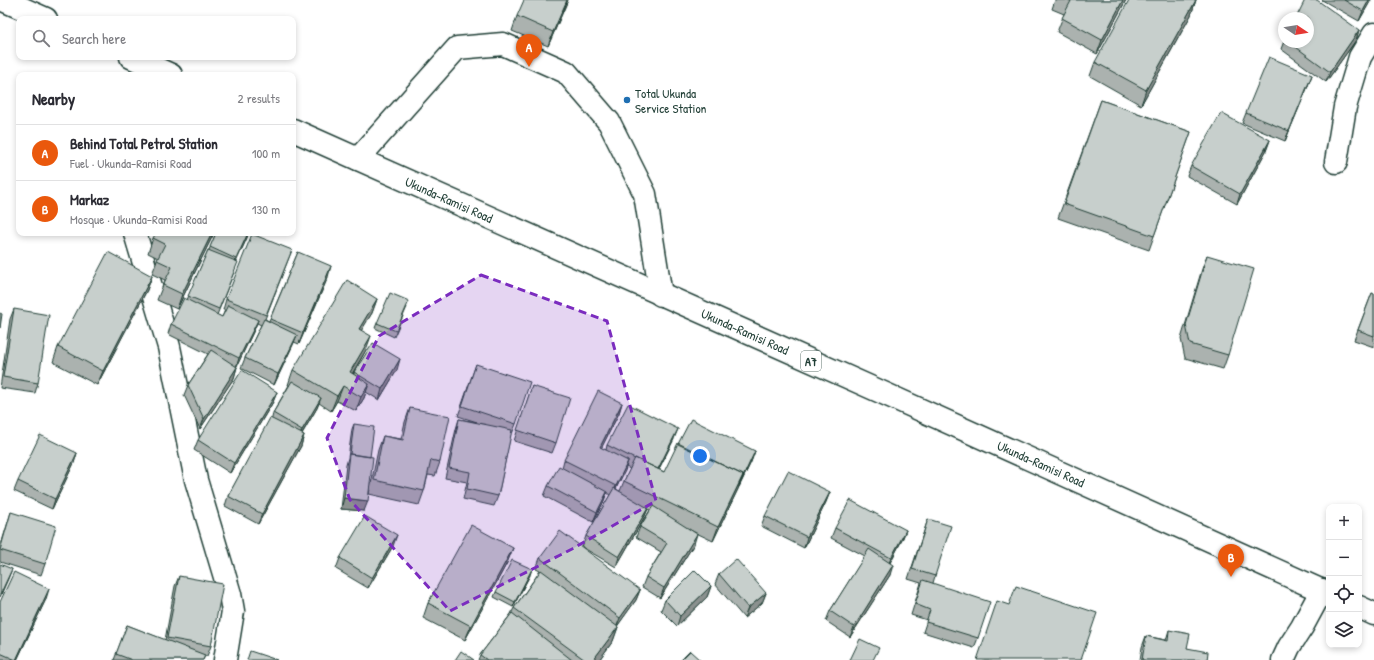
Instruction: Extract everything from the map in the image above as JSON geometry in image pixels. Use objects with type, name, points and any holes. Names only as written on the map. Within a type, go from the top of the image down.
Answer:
[{"type":"main road","points":[[3,0],[39,16]]},
{"type":"main road","points":[[1336,162],[1346,107],[1360,57],[1374,34]]},
{"type":"main road","points":[[358,159],[457,48],[504,44],[566,72],[609,122],[645,194],[661,295]]},
{"type":"main road","points":[[136,60],[158,72]]},
{"type":"main road","name":"Ukunda-Ramisi Road","points":[[296,131],[661,295],[1059,470],[1325,592]]},
{"type":"main road","points":[[136,236],[169,347],[196,480],[230,594],[233,611],[225,660]]},
{"type":"main road","points":[[1283,660],[1289,647],[1325,592]]},
{"type":"main road","points":[[1362,608],[1374,614]]},
{"type":"highlighted area","points":[[481,275],[607,321],[656,501],[572,549],[450,611],[350,500],[327,438],[379,336]]},
{"type":"building","points":[[524,0],[567,0],[553,32],[517,16]]},
{"type":"building","points":[[1069,0],[1123,0],[1102,40],[1062,18],[1071,1]]},
{"type":"building","points":[[1129,0],[1196,0],[1146,90],[1095,62]]},
{"type":"building","points":[[1305,0],[1317,0],[1359,30],[1330,72],[1297,48],[1314,48],[1314,12],[1299,12]]},
{"type":"building","points":[[1344,0],[1369,0],[1363,11]]},
{"type":"building","points":[[1269,57],[1312,75],[1289,131],[1246,113]]},
{"type":"building","points":[[1101,100],[1191,132],[1154,236],[1064,204]]},
{"type":"building","points":[[1221,113],[1270,140],[1240,194],[1191,166]]},
{"type":"building","points":[[154,236],[211,236],[182,294],[163,285],[172,267],[157,260],[165,244],[153,238]]},
{"type":"building","points":[[215,236],[247,236],[236,259],[210,247]]},
{"type":"building","points":[[251,236],[257,236],[292,250],[266,315],[226,299]]},
{"type":"building","points":[[208,250],[238,262],[219,309],[188,296]]},
{"type":"building","points":[[108,252],[152,276],[103,371],[58,347]]},
{"type":"building","points":[[298,252],[331,266],[303,333],[270,319]]},
{"type":"building","points":[[1207,255],[1254,269],[1228,355],[1190,344],[1186,325]]},
{"type":"building","points":[[347,280],[377,299],[359,329],[371,336],[350,372],[369,384],[361,397],[343,386],[337,396],[293,370]]},
{"type":"building","points":[[390,293],[409,301],[396,331],[377,323]]},
{"type":"building","points":[[1372,293],[1374,294],[1374,336],[1358,330]]},
{"type":"building","points":[[184,298],[222,317],[228,305],[258,320],[239,358],[171,324]]},
{"type":"building","points":[[14,309],[49,315],[38,383],[3,377]]},
{"type":"building","points":[[0,313],[2,314],[0,328]]},
{"type":"building","points":[[264,319],[297,335],[278,374],[245,358]]},
{"type":"building","points":[[373,343],[400,359],[382,389],[354,372]]},
{"type":"building","points":[[211,350],[237,367],[204,419],[188,385]]},
{"type":"building","points":[[476,364],[530,382],[516,424],[462,406]]},
{"type":"building","points":[[242,370],[277,392],[234,463],[198,440]]},
{"type":"building","points":[[292,381],[321,398],[302,430],[273,413]]},
{"type":"building","points":[[532,386],[570,398],[556,443],[517,430]]},
{"type":"building","points":[[598,391],[622,403],[600,447],[628,461],[616,486],[564,460]]},
{"type":"building","points":[[628,404],[678,429],[658,469],[607,445]]},
{"type":"building","points":[[410,408],[450,416],[440,462],[431,460],[424,491],[374,480],[383,436],[403,440]]},
{"type":"building","points":[[270,418],[304,435],[262,514],[228,496]]},
{"type":"building","points":[[459,419],[512,430],[498,496],[467,489],[470,472],[449,468]]},
{"type":"building","points":[[691,419],[755,451],[743,477],[743,475],[678,444]]},
{"type":"building","points":[[354,424],[374,427],[370,457],[350,454]]},
{"type":"building","points":[[40,435],[77,453],[55,499],[18,481]]},
{"type":"building","points":[[678,443],[743,475],[718,527],[624,481],[635,458],[664,472]]},
{"type":"building","points":[[349,454],[373,457],[368,501],[344,498]]},
{"type":"building","points":[[559,466],[607,492],[597,512],[548,486]]},
{"type":"building","points":[[788,471],[830,492],[807,537],[765,516]]},
{"type":"building","points":[[614,488],[648,508],[619,557],[586,536]]},
{"type":"building","points":[[850,500],[906,530],[891,558],[835,528]]},
{"type":"building","points":[[653,506],[697,534],[664,588],[646,577],[667,543],[640,527]]},
{"type":"building","points":[[11,512],[56,526],[45,564],[0,550]]},
{"type":"building","points":[[365,516],[397,535],[372,578],[340,558]]},
{"type":"building","points":[[928,519],[951,526],[935,576],[912,569]]},
{"type":"building","points":[[471,525],[513,548],[471,626],[428,603]]},
{"type":"building","points":[[560,531],[640,590],[620,618],[540,558]]},
{"type":"building","points":[[869,549],[893,565],[854,627],[830,611]]},
{"type":"building","points":[[736,559],[766,593],[748,608],[719,574]]},
{"type":"building","points":[[512,560],[532,569],[515,602],[496,592]]},
{"type":"building","points":[[0,564],[12,569],[0,595]]},
{"type":"building","points":[[541,570],[618,627],[593,660],[585,660],[514,608]]},
{"type":"building","points":[[695,570],[711,586],[680,616],[665,600]]},
{"type":"building","points":[[14,572],[49,589],[16,660],[0,653],[0,602]]},
{"type":"building","points":[[179,576],[223,584],[211,646],[167,638]]},
{"type":"building","points":[[923,580],[990,602],[978,638],[926,622],[930,610],[915,604]]},
{"type":"building","points":[[1016,586],[1097,613],[1081,660],[977,660],[997,601],[1009,605]]},
{"type":"building","points":[[512,613],[572,660],[487,660],[480,655]]},
{"type":"building","points":[[127,625],[205,655],[203,660],[132,660],[116,654]]},
{"type":"building","points":[[1169,630],[1190,634],[1187,648],[1208,652],[1207,660],[1142,660],[1146,636],[1168,641]]},
{"type":"building","points":[[860,639],[879,648],[873,660],[850,660]]},
{"type":"building","points":[[250,651],[277,660],[247,660]]},
{"type":"building","points":[[461,651],[474,660],[455,660]]},
{"type":"building","points":[[690,651],[700,660],[681,660]]},
{"type":"place","name":"Behind Total Petrol Station","points":[[529,67]]},
{"type":"place","name":"Total Ukunda Service Station","points":[[627,100]]},
{"type":"place","name":"Markaz","points":[[1231,577]]}]
